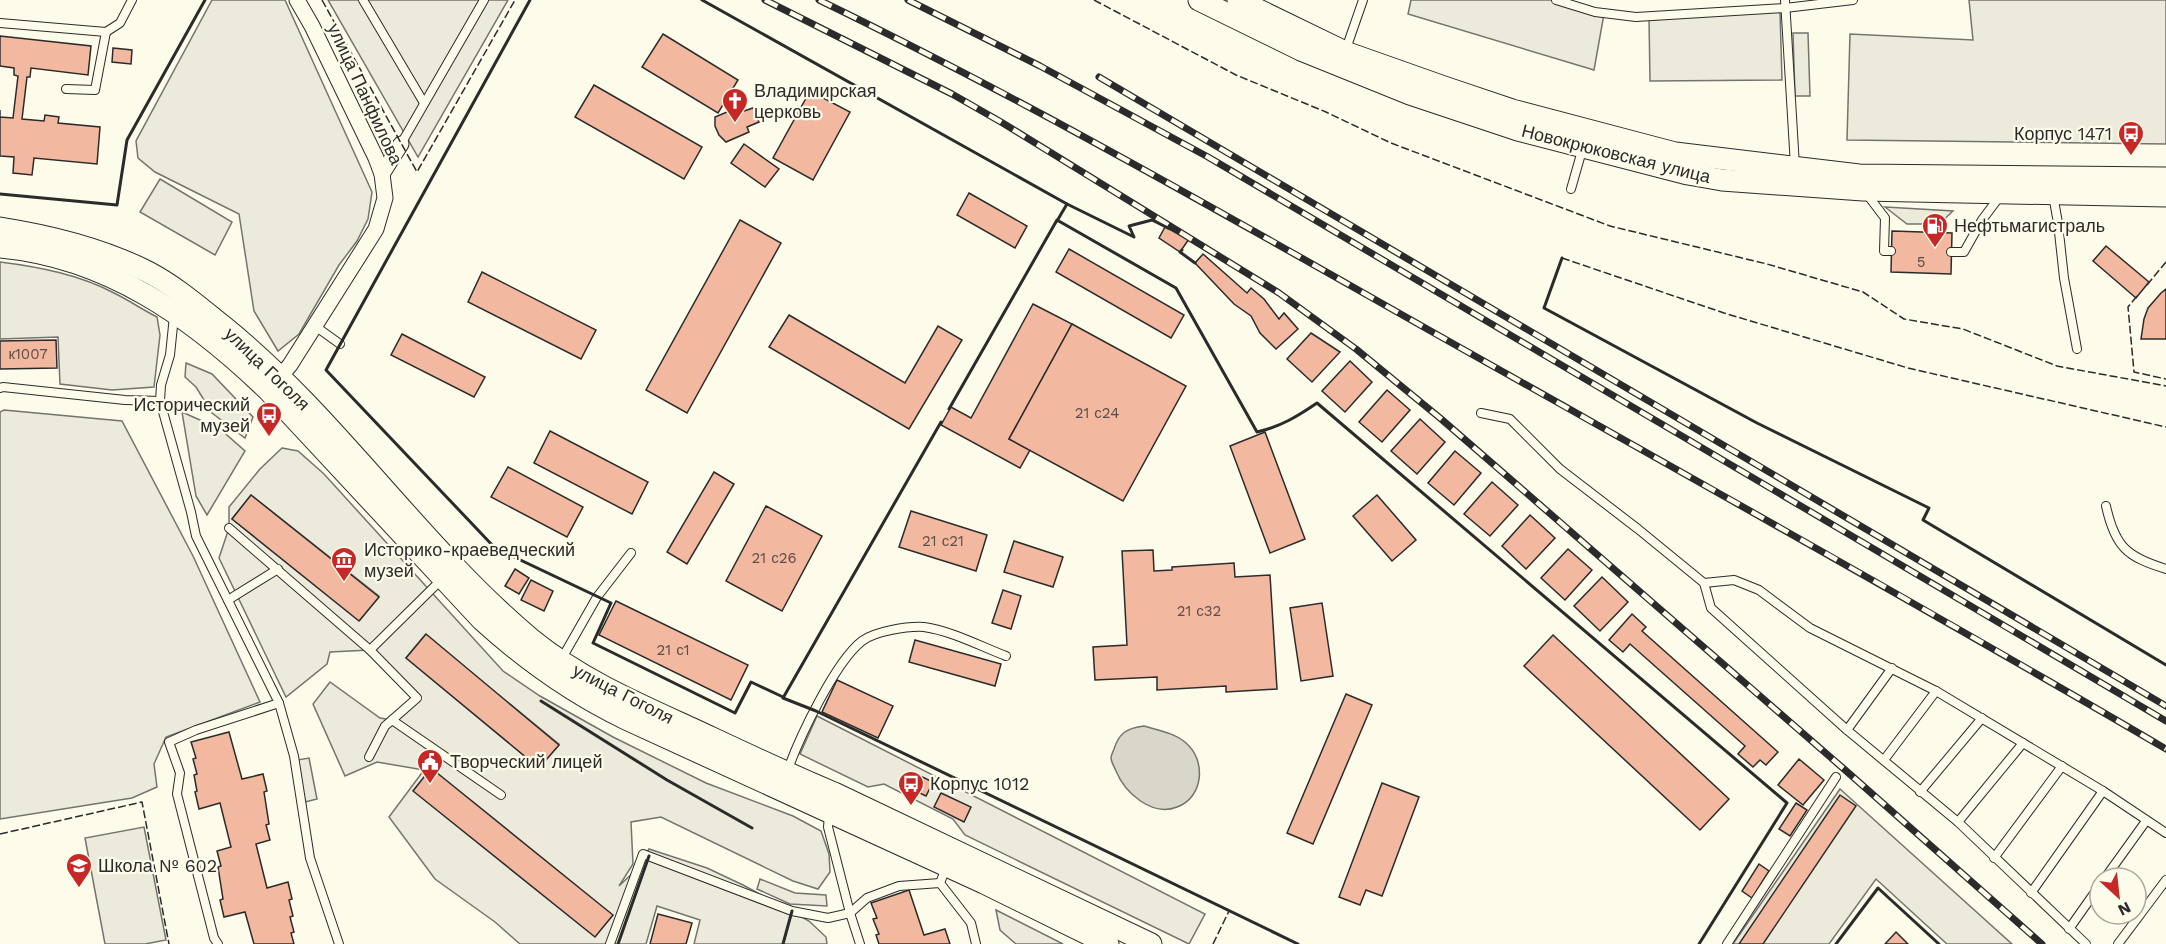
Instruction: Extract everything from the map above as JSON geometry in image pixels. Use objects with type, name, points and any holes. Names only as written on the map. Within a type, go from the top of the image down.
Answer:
[{"type":"street","name":"улица Панфилова","points":[[274,384],[315,326],[376,229],[385,198],[382,174],[361,124],[297,0]]},
{"type":"street","name":"Новокрюковская улица","points":[[1199,0],[1271,36],[1512,110],[1648,147],[1863,190],[2166,196]]},
{"type":"street","name":"Новокрюковская улица","points":[[1238,0],[1342,59],[1470,115],[1518,130],[1689,174],[1722,180],[1859,175],[2166,178]]},
{"type":"street","points":[[382,174],[401,144]]},
{"type":"street","name":"улица Гоголя","points":[[0,228],[36,233],[84,245],[148,272],[179,302]]},
{"type":"street","name":"улица Гоголя","points":[[0,247],[27,249],[104,272],[179,302],[241,341],[274,384],[449,572],[497,608],[560,661],[608,690],[786,773],[832,803],[947,867],[1148,943]]},
{"type":"street","points":[[449,572],[482,620],[520,654],[597,705],[832,803]]},
{"type":"street","points":[[947,867],[1108,944]]},
{"type":"lane","points":[[0,23],[106,32],[120,23],[132,0]]},
{"type":"lane","points":[[363,0],[424,103]]},
{"type":"lane","points":[[401,144],[484,0]]},
{"type":"lane","points":[[1342,59],[1363,0]]},
{"type":"lane","points":[[1556,0],[1595,12],[1636,17],[1853,0]]},
{"type":"lane","points":[[1785,4],[1793,176]]},
{"type":"lane","points":[[66,89],[95,90],[106,32]]},
{"type":"lane","points":[[1571,189],[1583,147]]},
{"type":"lane","points":[[1863,190],[1885,218],[1884,251],[1891,251]]},
{"type":"lane","points":[[1951,252],[1964,252],[1982,220],[2002,193]]},
{"type":"lane","points":[[2053,194],[2064,278],[2077,349]]},
{"type":"lane","points":[[179,302],[170,355],[161,385],[160,401],[196,536],[279,703],[294,756],[310,858],[339,944]]},
{"type":"lane","points":[[315,326],[340,344]]},
{"type":"lane","points":[[0,388],[160,401]]},
{"type":"lane","points":[[1481,413],[1510,419],[1560,469],[1704,584],[1711,608],[1847,730],[1958,822],[2086,944]]},
{"type":"lane","points":[[2106,506],[2109,520],[2122,546],[2133,557],[2166,569]]},
{"type":"lane","points":[[230,528],[370,650],[417,698],[385,726],[369,757]]},
{"type":"lane","points":[[560,661],[597,597],[631,553]]},
{"type":"lane","points":[[228,600],[278,568]]},
{"type":"lane","points":[[370,650],[425,593],[449,572]]},
{"type":"lane","points":[[1704,584],[1734,580],[1759,590],[1810,628],[1936,691],[2103,791],[2166,833]]},
{"type":"lane","points":[[786,773],[841,663],[863,640],[891,630],[923,627],[951,633],[1006,656]]},
{"type":"lane","points":[[1847,730],[1892,669]]},
{"type":"lane","points":[[1884,760],[1936,691]]},
{"type":"lane","points":[[218,944],[214,938],[177,794],[180,773],[169,742],[279,703]]},
{"type":"lane","points":[[1920,792],[1982,718]]},
{"type":"lane","points":[[392,720],[501,795]]},
{"type":"lane","points":[[1958,822],[2023,743]]},
{"type":"lane","points":[[1995,858],[2062,766]]},
{"type":"lane","points":[[1727,944],[1836,777]]},
{"type":"lane","points":[[2031,893],[2103,791]]},
{"type":"lane","points":[[832,803],[828,827],[860,944]]},
{"type":"lane","points":[[2114,866],[2146,821]]},
{"type":"lane","points":[[610,944],[643,854],[792,911],[828,918],[850,913],[867,898],[947,867],[971,923],[976,944]]},
{"type":"lane","points":[[2118,944],[2166,880]]},
{"type":"lane","points":[[2069,928],[2088,902]]},
{"type":"shaded area","points":[[212,0],[285,0],[372,192],[368,219],[357,241],[339,265],[299,334],[278,351],[254,311],[239,214],[155,172],[138,158],[136,141]]},
{"type":"shaded area","points":[[328,0],[508,0],[418,157]]},
{"type":"shaded area","points":[[1411,0],[1558,0],[1604,14],[1594,70],[1408,14]]},
{"type":"shaded area","points":[[1969,0],[2166,0],[2166,144],[1847,140],[1850,34],[1973,40]]},
{"type":"shaded area","points":[[1780,11],[1782,80],[1650,81],[1649,18]]},
{"type":"shaded area","points":[[1793,33],[1808,33],[1810,96],[1795,96]]},
{"type":"shaded area","points":[[160,179],[232,222],[215,255],[140,212]]},
{"type":"shaded area","points":[[1885,207],[1953,211],[1939,224],[1907,224]]},
{"type":"shaded area","points":[[0,262],[45,269],[89,282],[103,287],[157,317],[160,335],[154,387],[112,390],[60,384],[58,337],[0,339]]},
{"type":"shaded area","points":[[186,363],[212,374],[253,417],[245,438],[212,413],[196,387],[185,377]]},
{"type":"shaded area","points":[[4,410],[122,421],[193,556],[260,702],[166,737],[154,764],[157,787],[132,798],[0,819],[0,412]]},
{"type":"shaded area","points":[[182,412],[220,429],[245,451],[207,515],[196,496]]},
{"type":"shaded area","points":[[282,448],[298,451],[324,474],[503,671],[540,696],[613,737],[706,783],[793,816],[821,831],[829,854],[830,872],[818,889],[793,881],[661,817],[631,822],[633,864],[619,886],[639,867],[649,849],[707,868],[743,885],[809,921],[826,937],[827,944],[694,944],[700,920],[657,906],[646,944],[520,944],[495,922],[435,879],[389,817],[424,770],[377,762],[345,776],[313,704],[330,682],[380,718],[392,720],[416,698],[370,650],[330,652],[327,664],[286,697],[219,558],[229,528],[229,507],[260,469]],"holes":[[[251,495],[379,596],[360,620],[232,519]],[[425,635],[559,744],[539,768],[406,658]]]},
{"type":"shaded area","points":[[817,716],[1205,914],[1189,944],[965,835],[953,819],[884,784],[868,787],[800,754]]},
{"type":"shaded area","points":[[1144,726],[1166,732],[1182,740],[1193,751],[1197,759],[1199,778],[1197,788],[1186,802],[1177,807],[1158,809],[1140,801],[1120,779],[1112,763],[1111,758],[1121,735],[1133,728]]},
{"type":"shaded area","points":[[309,758],[317,799],[305,802],[297,760]]},
{"type":"shaded area","points":[[1840,789],[2012,944],[1947,944],[1876,879],[1829,944],[1733,944]]},
{"type":"shaded area","points":[[144,827],[166,940],[145,944],[105,944],[85,838]]},
{"type":"shaded area","points":[[760,879],[795,893],[826,895],[827,906],[790,904],[757,889]]},
{"type":"shaded area","points":[[996,910],[1063,944],[1016,944],[1000,930]]},
{"type":"building","points":[[663,34],[738,80],[718,113],[642,67]]},
{"type":"building","points":[[0,36],[91,46],[88,75],[31,68],[30,77],[27,77],[22,119],[44,121],[45,115],[59,117],[58,123],[100,127],[97,164],[34,158],[32,175],[13,173],[14,157],[0,156],[0,117],[13,118],[18,76],[14,75],[14,68],[0,66]]},
{"type":"building","points":[[113,48],[132,50],[131,64],[112,62]]},
{"type":"building","points":[[594,85],[702,147],[684,179],[575,117]]},
{"type":"building","points":[[810,91],[850,112],[813,180],[773,158]]},
{"type":"building","name":"Владимирская церковь","points":[[739,107],[741,112],[753,108],[759,122],[747,127],[749,132],[726,142],[719,135],[715,126],[715,117]]},
{"type":"building","points":[[744,144],[779,169],[765,187],[731,163]]},
{"type":"building","points":[[969,193],[1027,226],[1015,248],[957,215]]},
{"type":"building","points":[[740,220],[781,243],[687,413],[646,390]]},
{"type":"building","points":[[1165,227],[1189,239],[1180,252],[1159,238]]},
{"type":"building","points":[[1892,231],[1952,233],[1951,274],[1891,272]]},
{"type":"building","points":[[2106,246],[2149,282],[2136,298],[2093,261]]},
{"type":"building","points":[[1069,249],[1184,315],[1171,338],[1056,272]]},
{"type":"building","points":[[1203,254],[1247,293],[1251,288],[1264,299],[1279,319],[1284,313],[1298,329],[1276,349],[1260,333],[1251,316],[1234,304],[1195,263]]},
{"type":"building","points":[[482,272],[596,330],[581,359],[468,302]]},
{"type":"building","points":[[2166,289],[2166,339],[2141,339],[2148,308]]},
{"type":"building","points":[[1033,304],[1072,324],[1009,439],[1030,450],[1020,468],[941,425],[951,407],[971,418]]},
{"type":"building","points":[[789,315],[905,383],[938,326],[962,340],[909,429],[769,347]]},
{"type":"building","points":[[1072,324],[1186,386],[1123,501],[1009,439]]},
{"type":"building","points":[[1311,333],[1340,352],[1312,382],[1287,359]]},
{"type":"building","points":[[402,334],[485,377],[474,397],[391,355]]},
{"type":"building","points":[[56,340],[57,368],[0,369],[0,341]]},
{"type":"building","points":[[1350,361],[1372,382],[1345,412],[1322,391]]},
{"type":"building","points":[[1387,390],[1410,410],[1382,442],[1359,422]]},
{"type":"building","points":[[1420,419],[1445,442],[1417,474],[1391,451]]},
{"type":"building","points":[[550,431],[648,482],[632,514],[534,463]]},
{"type":"building","points":[[1265,432],[1305,539],[1270,553],[1230,446]]},
{"type":"building","points":[[1455,451],[1481,473],[1454,505],[1428,483]]},
{"type":"building","points":[[508,467],[583,507],[567,537],[491,497]]},
{"type":"building","points":[[714,472],[734,484],[687,564],[667,552]]},
{"type":"building","points":[[1492,482],[1518,505],[1490,536],[1464,514]]},
{"type":"building","points":[[251,495],[379,597],[359,621],[232,519]]},
{"type":"building","points":[[1377,495],[1416,540],[1392,561],[1353,516]]},
{"type":"building","points":[[766,506],[822,536],[782,611],[726,581]]},
{"type":"building","points":[[911,511],[987,535],[976,571],[899,547]]},
{"type":"building","points":[[1530,515],[1555,538],[1526,569],[1502,546]]},
{"type":"building","points":[[1014,541],[1063,557],[1053,587],[1004,572]]},
{"type":"building","points":[[1568,549],[1592,570],[1565,600],[1541,578]]},
{"type":"building","points":[[1153,550],[1154,571],[1172,570],[1172,567],[1234,563],[1235,577],[1270,575],[1277,689],[1226,692],[1226,686],[1157,690],[1157,677],[1095,680],[1093,647],[1127,645],[1122,551]]},
{"type":"building","points":[[515,569],[529,578],[519,594],[505,586]]},
{"type":"building","points":[[1602,577],[1628,602],[1600,631],[1574,606]]},
{"type":"building","points":[[531,580],[553,591],[544,611],[521,600]]},
{"type":"building","points":[[1003,590],[1021,596],[1011,629],[992,623]]},
{"type":"building","points":[[616,601],[748,665],[731,700],[599,635]]},
{"type":"building","points":[[1322,603],[1333,676],[1301,681],[1290,608]]},
{"type":"building","points":[[1632,614],[1646,627],[1642,631],[1778,752],[1766,765],[1760,760],[1753,767],[1738,754],[1745,746],[1630,644],[1623,652],[1609,640]]},
{"type":"building","points":[[426,634],[559,745],[539,768],[406,658]]},
{"type":"building","points":[[1553,635],[1729,799],[1700,830],[1524,666]]},
{"type":"building","points":[[915,640],[1001,664],[995,686],[909,662]]},
{"type":"building","points":[[837,680],[893,706],[878,738],[822,712]]},
{"type":"building","points":[[1346,694],[1372,705],[1313,844],[1287,833]]},
{"type":"building","points":[[229,732],[242,779],[263,774],[267,791],[264,792],[269,824],[266,825],[270,840],[256,844],[267,888],[288,882],[292,899],[289,900],[293,916],[290,917],[294,944],[254,944],[245,912],[224,917],[220,900],[223,899],[218,867],[221,866],[217,851],[231,847],[220,803],[199,809],[194,775],[197,774],[193,759],[196,758],[191,742]]},
{"type":"building","points":[[1799,759],[1824,780],[1803,805],[1778,785]]},
{"type":"building","points":[[431,768],[613,915],[595,937],[413,791]]},
{"type":"building","points":[[916,774],[933,782],[926,796],[909,788]]},
{"type":"building","points":[[1382,783],[1419,797],[1382,896],[1366,890],[1360,905],[1339,897]]},
{"type":"building","points":[[941,793],[971,807],[964,822],[934,807]]},
{"type":"building","points":[[1840,795],[1856,806],[1763,944],[1739,944]]},
{"type":"building","points":[[1796,803],[1807,810],[1790,836],[1779,829]]},
{"type":"building","points":[[1759,864],[1769,871],[1752,898],[1742,891]]},
{"type":"building","points":[[909,890],[924,935],[945,929],[950,944],[879,944],[876,935],[879,934],[873,919],[877,918],[871,903]]},
{"type":"building","points":[[658,914],[692,923],[686,944],[650,944]]},
{"type":"building","points":[[1896,932],[1908,944],[1885,944]]},
{"type":"railway","points":[[765,0],[952,94],[1001,122],[1279,293],[1356,349],[1440,418],[2042,944]]},
{"type":"railway","points":[[819,0],[982,82],[1222,213],[1813,546],[2166,749]]},
{"type":"railway","points":[[908,0],[1040,66],[1208,157],[2166,721]]},
{"type":"railway","points":[[1099,77],[2166,706]]},
{"type":"fence","points":[[322,0],[417,172],[515,0]]},
{"type":"fence","points":[[1094,0],[1236,75],[1326,112],[1391,143],[1610,226],[1767,264],[1863,292],[1904,319],[1963,329],[2057,366],[2166,386]]},
{"type":"fence","points":[[1562,258],[1724,313],[1908,368],[2166,427]]},
{"type":"fence","points":[[2147,285],[2166,262]]},
{"type":"fence","points":[[2137,296],[2128,307],[2134,372],[2166,379]]},
{"type":"fence","points":[[0,834],[142,802],[169,944]]},
{"type":"fence","points":[[1213,944],[1229,911]]},
{"type":"wall","points":[[0,194],[117,205],[127,140],[205,0]]},
{"type":"wall","points":[[530,0],[326,370],[495,548],[611,603],[593,643],[735,713],[751,682],[783,697]]},
{"type":"wall","points":[[702,0],[1067,204],[1057,221]]},
{"type":"wall","points":[[1067,204],[1134,237],[1129,226],[1152,220],[1168,228]]},
{"type":"wall","points":[[949,409],[1057,220],[1176,288],[1257,432],[1288,420],[1317,403],[1787,803],[1699,944]]},
{"type":"wall","points":[[1182,250],[1180,252],[1195,263]]},
{"type":"wall","points":[[1562,258],[1544,308],[1757,423],[1929,508],[1923,520],[2166,665]]},
{"type":"wall","points":[[941,422],[783,698],[816,711],[1298,944]]},
{"type":"wall","points":[[541,701],[667,780],[752,828]]},
{"type":"wall","points":[[618,944],[649,856]]},
{"type":"wall","points":[[1836,944],[1878,888],[1939,944]]},
{"type":"wall","points":[[783,944],[792,911]]},
{"type":"place","name":"Владимирская церковь","points":[[735,124]]},
{"type":"place","name":"Корпус 1471","points":[[2131,157]]},
{"type":"place","name":"Нефтьмагистраль","points":[[1935,249]]},
{"type":"place","name":"Исторический музей","points":[[269,438]]},
{"type":"place","name":"Историко-краеведческий музей","points":[[344,583]]},
{"type":"place","name":"Творческий лицей","points":[[430,785]]},
{"type":"place","name":"Корпус 1012","points":[[911,807]]},
{"type":"place","name":"Школа № 602","points":[[79,889]]}]
